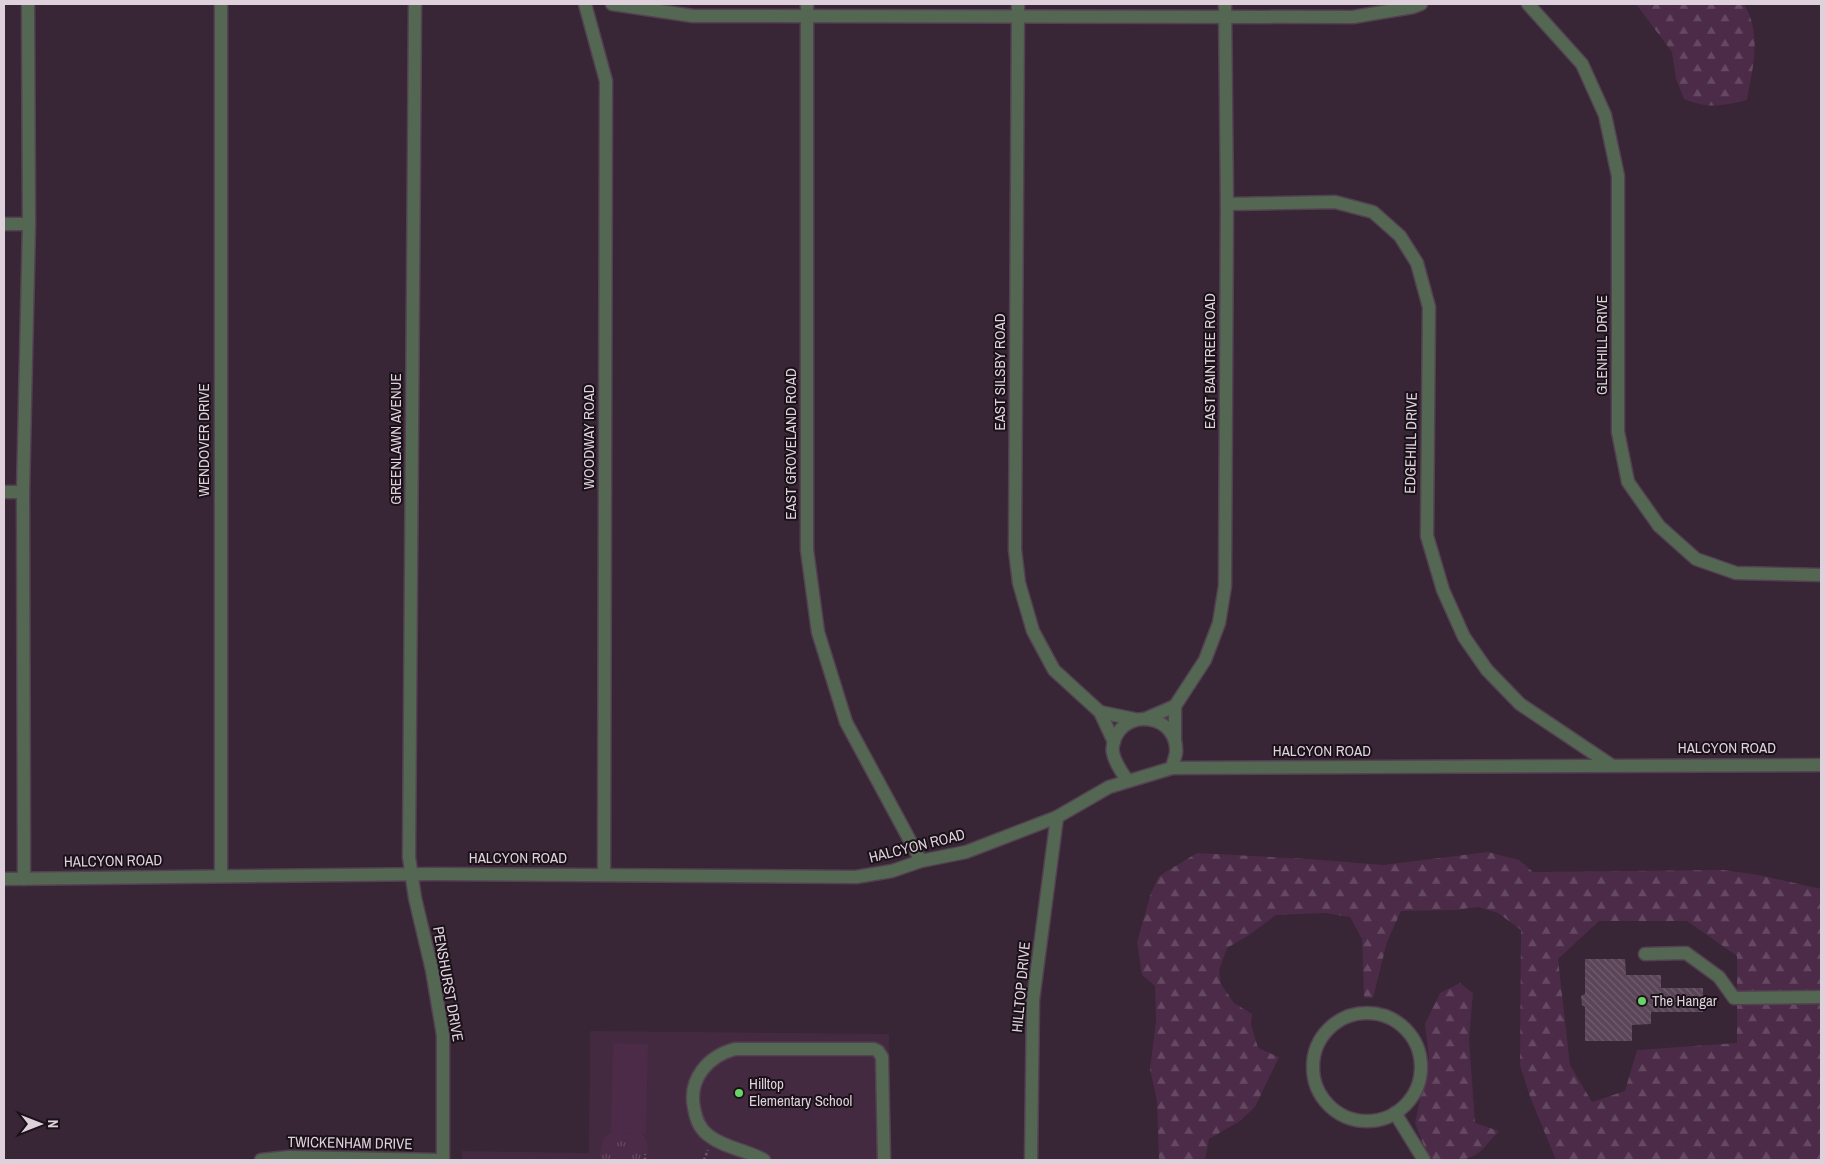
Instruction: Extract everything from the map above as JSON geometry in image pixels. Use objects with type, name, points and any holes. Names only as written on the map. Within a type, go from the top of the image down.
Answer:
[{"type":"street","points":[[24,879],[23,492],[29,224],[28,4]]},
{"type":"street","name":"WENDOVER DRIVE","points":[[220,4],[221,876]]},
{"type":"street","name":"GREENLAWN AVENUE","points":[[413,875],[409,857],[415,4]]},
{"type":"street","name":"WOODWAY ROAD","points":[[585,4],[606,82],[604,874]]},
{"type":"street","points":[[612,4],[693,16],[807,10],[1018,10],[1225,17],[1353,17],[1421,4]]},
{"type":"street","name":"EAST BAINTREE ROAD","points":[[1175,706],[1205,660],[1219,623],[1225,586],[1227,204],[1225,4]]},
{"type":"street","name":"GLENHILL DRIVE","points":[[1528,4],[1582,64],[1605,115],[1618,176],[1618,432],[1628,482],[1659,526],[1696,559],[1736,573],[1821,575]]},
{"type":"street","name":"EAST GROVELAND ROAD","points":[[807,10],[807,550],[816,623],[846,722],[921,861]]},
{"type":"street","name":"EAST SILSBY ROAD","points":[[1018,10],[1015,540],[1018,583],[1033,631],[1054,670],[1100,712],[1114,742]]},
{"type":"street","name":"EDGEHILL DRIVE","points":[[1227,204],[1335,202],[1373,212],[1400,236],[1417,263],[1429,307],[1427,536],[1443,590],[1464,637],[1487,670],[1520,704],[1611,765]]},
{"type":"street","points":[[4,224],[29,224]]},
{"type":"street","points":[[4,492],[23,492]]},
{"type":"street","points":[[1128,781],[1121,771],[1113,752],[1118,732],[1125,724],[1175,706],[1176,752],[1172,768]]},
{"type":"street","points":[[1100,712],[1155,720],[1164,724],[1171,732],[1175,742]]},
{"type":"street","name":"HALCYON ROAD","points":[[4,879],[604,874],[856,877],[892,871],[921,861],[966,852],[1057,817],[1109,786],[1172,768],[1821,765]]},
{"type":"street","name":"HILLTOP DRIVE","points":[[1031,1160],[1033,1000],[1057,817]]},
{"type":"street","name":"PENSHURST DRIVE","points":[[413,875],[415,898],[432,970],[443,1035],[443,1160]]},
{"type":"street","points":[[1645,954],[1686,954],[1719,977],[1734,998],[1821,998]]},
{"type":"street","points":[[1369,1012],[1385,1015],[1402,1025],[1412,1037],[1418,1050],[1421,1068],[1418,1084],[1410,1100],[1395,1113],[1372,1121],[1348,1118],[1335,1111],[1322,1098],[1314,1079],[1313,1058],[1324,1034],[1341,1019],[1353,1014],[1369,1012]]},
{"type":"street","points":[[764,1160],[713,1138],[702,1129],[696,1120],[693,1094],[698,1076],[708,1063],[726,1051],[736,1049],[850,1048],[874,1049],[878,1051],[882,1057],[884,1160]]},
{"type":"street","points":[[1395,1113],[1424,1160]]},
{"type":"street","name":"TWICKENHAM DRIVE","points":[[261,1160],[289,1157],[438,1160]]},
{"type":"path","points":[[645,1154],[645,1160]]},
{"type":"shaded area","name":"Hilltop Elementary School","points":[[590,1031],[889,1034],[888,1160],[462,1160],[462,1151],[589,1153]]},
{"type":"green space","points":[[1636,4],[1744,4],[1750,15],[1753,27],[1755,51],[1747,100],[1715,106],[1684,99],[1676,79],[1672,52]]},
{"type":"green space","points":[[1488,852],[1519,860],[1533,872],[1723,870],[1759,875],[1821,889],[1821,1160],[1556,1160],[1530,1097],[1520,1065],[1521,930],[1498,913],[1478,907],[1455,910],[1401,911],[1387,942],[1373,998],[1364,998],[1362,939],[1350,917],[1324,913],[1276,915],[1249,935],[1227,948],[1219,970],[1221,984],[1234,1003],[1252,1014],[1251,1024],[1258,1048],[1279,1057],[1255,1107],[1240,1121],[1209,1139],[1205,1160],[1159,1160],[1157,1101],[1150,1069],[1156,1021],[1155,986],[1142,975],[1137,942],[1151,893],[1159,876],[1197,853],[1383,865]],"holes":[[[1599,921],[1687,921],[1737,956],[1737,1043],[1637,1050],[1625,1091],[1592,1102],[1570,1065],[1558,959]]]},
{"type":"green space","points":[[1460,983],[1473,993],[1469,1039],[1475,1123],[1499,1131],[1474,1156],[1460,1160],[1436,1160],[1428,1157],[1415,1123],[1429,1058],[1425,1024],[1440,993]]},
{"type":"green space","points":[[613,1043],[648,1044],[646,1134],[611,1133]]},
{"type":"green space","points":[[611,1133],[642,1134],[646,1140],[648,1154],[642,1154],[642,1160],[599,1160],[603,1138]]},
{"type":"building","name":"The Hangar","points":[[1585,959],[1625,959],[1626,975],[1661,975],[1661,988],[1703,988],[1703,1012],[1651,1012],[1651,1024],[1632,1025],[1632,1041],[1585,1041],[1585,1007],[1582,1005],[1581,996],[1585,994]]},
{"type":"place","name":"The Hangar","points":[[1642,1001]]},
{"type":"place","name":"Hilltop Elementary School","points":[[739,1093]]}]
